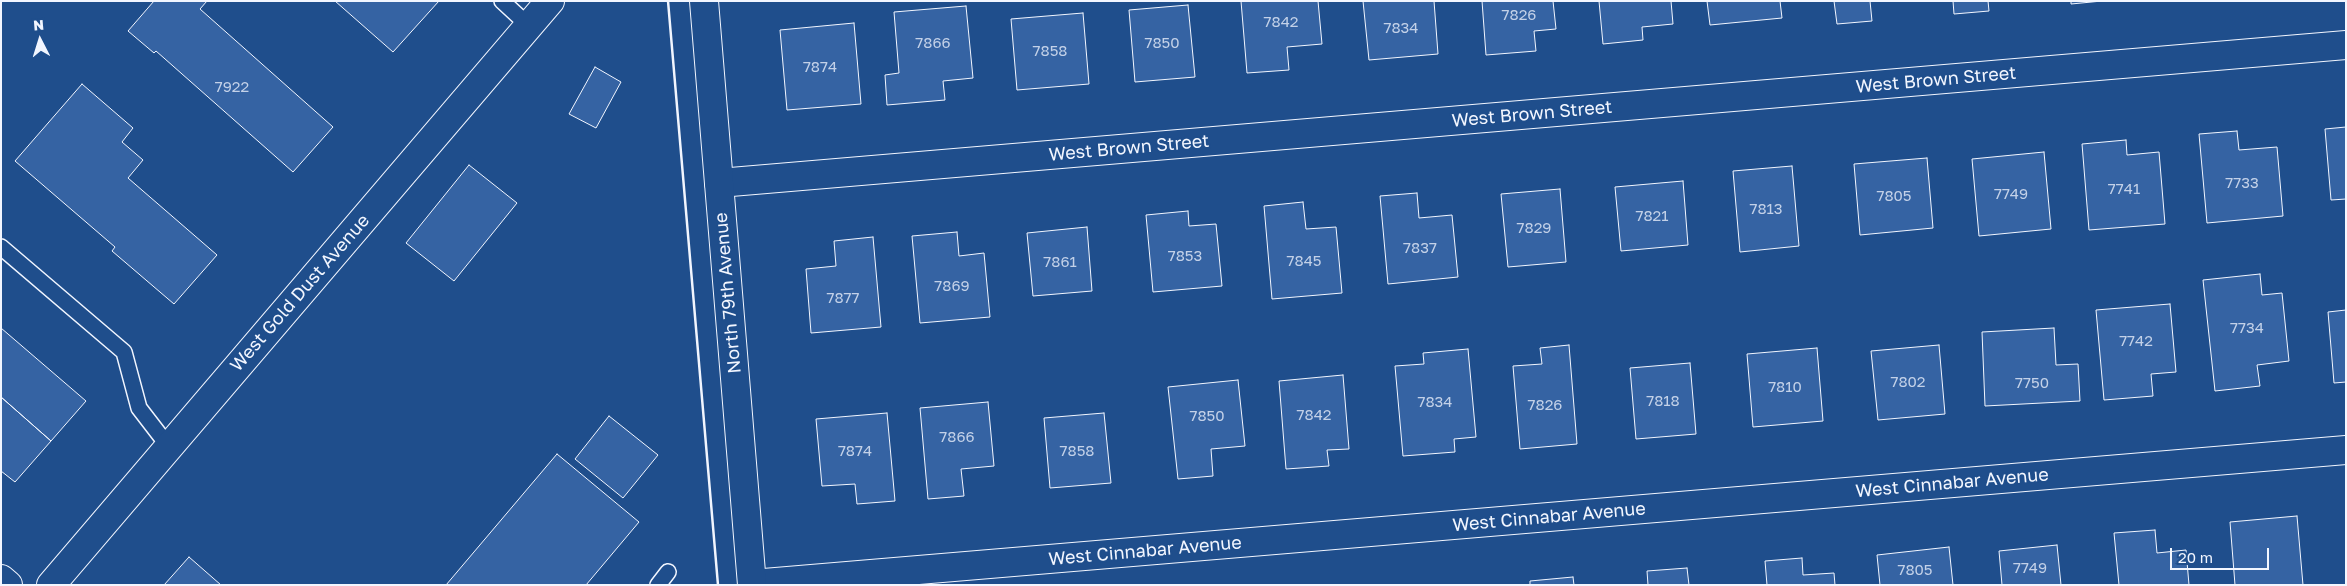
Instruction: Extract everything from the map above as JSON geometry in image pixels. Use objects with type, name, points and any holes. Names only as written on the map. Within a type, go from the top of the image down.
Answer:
[{"type":"street","name":"West Gold Dust Avenue","points":[[50,585],[550,1]]},
{"type":"street","name":"North 79th Avenue","points":[[704,1],[752,584]]},
{"type":"street","name":"West Brown Street","points":[[719,183],[2346,46]]},
{"type":"street","name":"West Cinnabar Avenue","points":[[752,584],[2346,450]]},
{"type":"street","points":[[1,579],[8,585]]},
{"type":"lane","points":[[502,1],[529,26]]},
{"type":"lane","points":[[1,248],[124,352],[139,408],[169,447]]},
{"type":"lane","points":[[658,585],[668,572]]},
{"type":"building","points":[[154,1],[207,1],[200,9],[333,127],[293,172],[156,51],[154,53],[128,31]]},
{"type":"building","points":[[335,1],[439,1],[393,52]]},
{"type":"building","points":[[1241,1],[1318,1],[1322,44],[1287,47],[1289,70],[1247,73]]},
{"type":"building","points":[[1363,1],[1434,1],[1438,54],[1369,60]]},
{"type":"building","points":[[1482,1],[1553,1],[1556,29],[1534,31],[1536,51],[1486,55]]},
{"type":"building","points":[[1599,1],[1671,1],[1673,24],[1642,27],[1643,40],[1603,44]]},
{"type":"building","points":[[1707,1],[1780,1],[1782,18],[1710,25]]},
{"type":"building","points":[[1834,1],[1870,1],[1872,21],[1837,24]]},
{"type":"building","points":[[1953,1],[1988,1],[1989,11],[1954,14]]},
{"type":"building","points":[[2071,1],[2102,1],[2071,4]]},
{"type":"building","points":[[1188,5],[1195,77],[1135,82],[1129,10]]},
{"type":"building","points":[[966,6],[973,78],[943,81],[945,100],[887,105],[885,75],[899,73],[894,12]]},
{"type":"building","points":[[1083,13],[1089,84],[1017,90],[1011,19]]},
{"type":"building","points":[[854,23],[861,104],[787,110],[780,30]]},
{"type":"building","points":[[595,67],[621,82],[596,128],[569,114]]},
{"type":"building","points":[[82,84],[133,128],[122,142],[143,160],[128,178],[217,255],[174,304],[112,251],[115,247],[15,161]]},
{"type":"building","points":[[2346,127],[2346,199],[2331,200],[2325,129]]},
{"type":"building","points":[[2237,131],[2239,150],[2277,147],[2283,216],[2207,223],[2199,134]]},
{"type":"building","points":[[2126,140],[2127,155],[2159,152],[2165,224],[2089,230],[2082,144]]},
{"type":"building","points":[[2044,152],[2051,229],[1979,236],[1972,159]]},
{"type":"building","points":[[1927,158],[1933,228],[1860,235],[1854,164]]},
{"type":"building","points":[[469,165],[517,203],[454,281],[406,243]]},
{"type":"building","points":[[1792,166],[1799,246],[1740,252],[1733,171]]},
{"type":"building","points":[[1683,181],[1688,245],[1621,251],[1615,187]]},
{"type":"building","points":[[1560,189],[1566,262],[1508,267],[1501,194]]},
{"type":"building","points":[[1417,193],[1419,218],[1452,215],[1458,277],[1388,284],[1380,196]]},
{"type":"building","points":[[1303,202],[1306,229],[1336,227],[1342,293],[1272,299],[1264,206]]},
{"type":"building","points":[[1188,211],[1189,226],[1216,224],[1222,286],[1153,292],[1146,215]]},
{"type":"building","points":[[1087,227],[1092,291],[1033,296],[1027,233]]},
{"type":"building","points":[[957,232],[959,256],[984,253],[990,317],[920,323],[912,236]]},
{"type":"building","points":[[873,237],[881,327],[811,333],[806,269],[836,266],[834,241]]},
{"type":"building","points":[[2260,274],[2262,295],[2282,293],[2289,361],[2257,365],[2260,386],[2215,391],[2203,280]]},
{"type":"building","points":[[2170,304],[2176,372],[2151,374],[2153,396],[2104,400],[2096,310]]},
{"type":"building","points":[[2346,310],[2346,382],[2334,383],[2328,312]]},
{"type":"building","points":[[1,328],[86,401],[51,441],[1,397]]},
{"type":"building","points":[[2054,328],[2056,365],[2078,364],[2080,401],[1985,406],[1982,332]]},
{"type":"building","points":[[1569,345],[1577,444],[1520,449],[1513,366],[1542,364],[1540,348]]},
{"type":"building","points":[[1939,345],[1945,414],[1878,420],[1871,351]]},
{"type":"building","points":[[1817,348],[1823,421],[1753,427],[1747,354]]},
{"type":"building","points":[[1468,349],[1476,437],[1454,439],[1455,452],[1403,456],[1395,366],[1424,364],[1423,353]]},
{"type":"building","points":[[1690,363],[1696,434],[1636,439],[1630,368]]},
{"type":"building","points":[[1343,375],[1349,449],[1327,450],[1329,466],[1286,469],[1279,381]]},
{"type":"building","points":[[1238,380],[1245,446],[1211,449],[1213,476],[1178,479],[1168,387]]},
{"type":"building","points":[[1,397],[51,441],[15,482],[1,471]]},
{"type":"building","points":[[988,402],[994,466],[961,469],[964,496],[928,499],[920,408]]},
{"type":"building","points":[[887,413],[895,501],[857,504],[855,484],[822,486],[816,419]]},
{"type":"building","points":[[1104,413],[1111,483],[1050,488],[1044,418]]},
{"type":"building","points":[[609,416],[658,455],[623,498],[575,459]]},
{"type":"building","points":[[557,454],[639,522],[586,585],[446,585]]},
{"type":"building","points":[[2297,516],[2303,585],[2235,585],[2230,522]]},
{"type":"building","points":[[2155,530],[2157,553],[2186,550],[2189,585],[2119,585],[2114,533]]},
{"type":"building","points":[[2057,545],[2061,585],[2002,585],[1999,551]]},
{"type":"building","points":[[1949,547],[1953,585],[1880,585],[1877,555]]},
{"type":"building","points":[[189,557],[221,585],[164,585]]},
{"type":"building","points":[[1802,558],[1803,575],[1834,573],[1835,585],[1767,585],[1765,561]]},
{"type":"building","points":[[1687,568],[1689,585],[1648,585],[1647,571]]},
{"type":"building","points":[[1573,577],[1574,585],[1530,585],[1530,581]]},
{"type":"wall","points":[[668,1],[718,585]]}]
